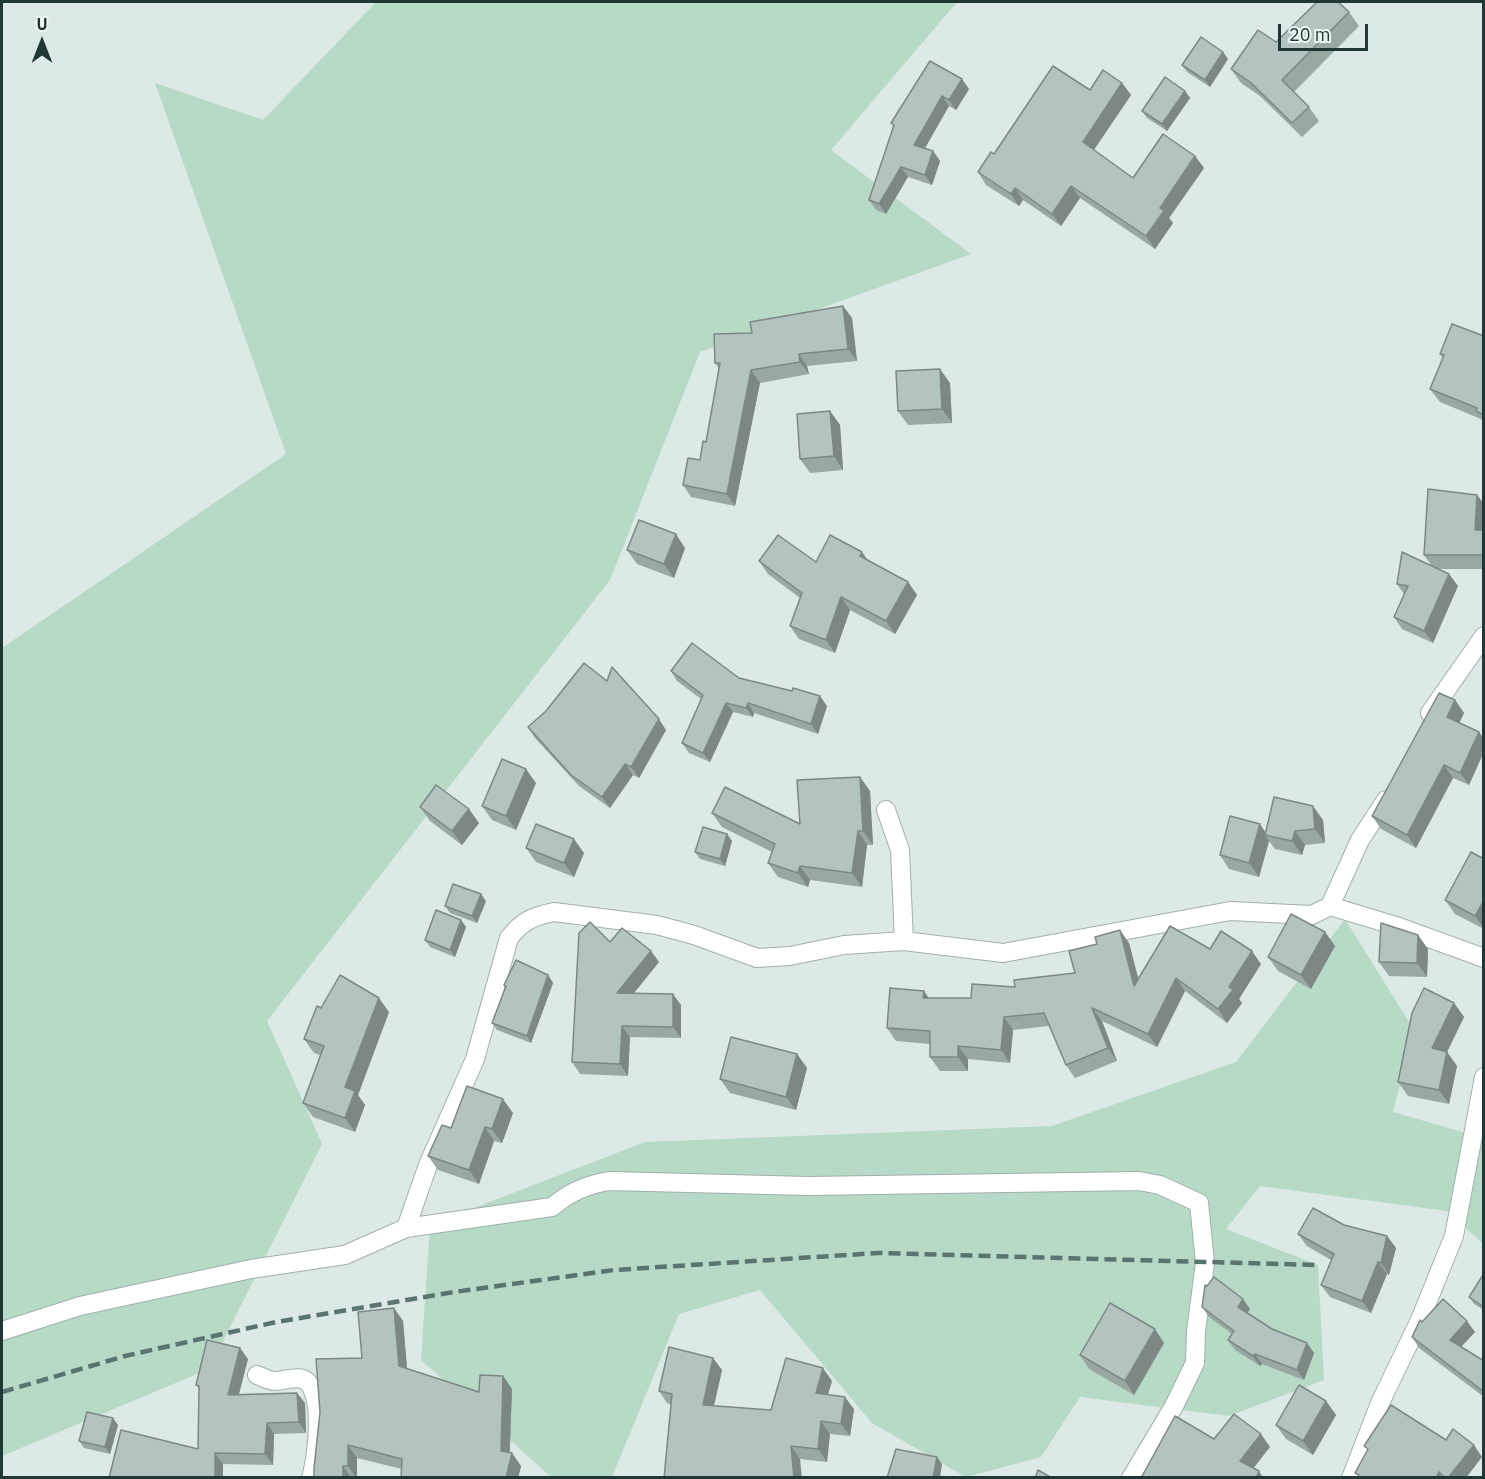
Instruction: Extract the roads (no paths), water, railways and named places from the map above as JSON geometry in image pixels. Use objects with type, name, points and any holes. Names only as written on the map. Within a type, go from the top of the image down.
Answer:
[{"type":"street","points":[[1423,727],[1434,706],[1484,636]]},
{"type":"street","points":[[406,1228],[428,1165],[475,1059],[509,938],[521,923],[537,915],[554,912],[657,925],[694,935],[757,958],[790,956],[844,945],[904,941],[1003,953],[1230,911],[1312,915],[1330,906],[1360,840],[1392,789]]},
{"type":"street","points":[[886,810],[900,850],[904,941]]},
{"type":"street","points":[[1330,906],[1396,926],[1484,958]]},
{"type":"street","points":[[1351,1478],[1380,1403],[1420,1320],[1454,1236],[1484,1077]]},
{"type":"street","points":[[2,1331],[80,1306],[251,1269],[345,1255],[406,1228],[552,1207],[569,1193],[591,1184],[609,1181],[809,1186],[1139,1181],[1160,1185],[1199,1203],[1205,1263],[1196,1331],[1195,1363],[1174,1406],[1131,1478]]},
{"type":"street","points":[[257,1375],[272,1381],[296,1378],[313,1387],[317,1396],[317,1426],[311,1478]]},
{"type":"railway","points":[[2,1392],[125,1356],[276,1322],[454,1292],[614,1270],[878,1253],[1318,1265]]}]
